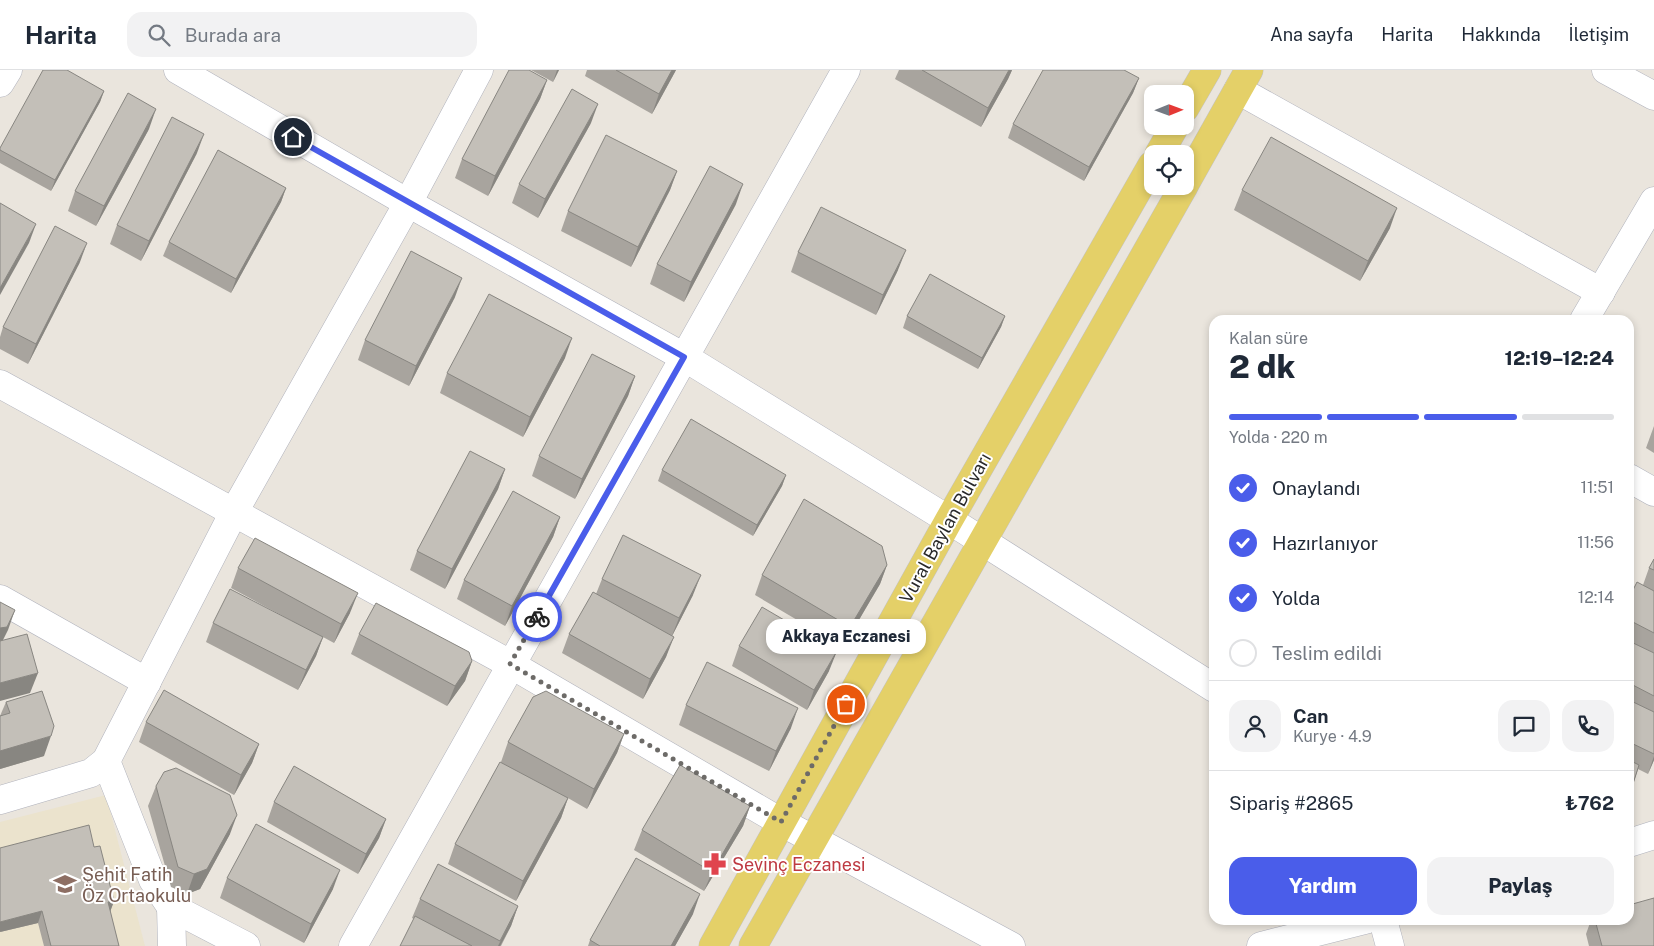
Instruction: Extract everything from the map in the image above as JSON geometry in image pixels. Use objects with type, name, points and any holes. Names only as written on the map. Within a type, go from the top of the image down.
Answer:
[{"type":"main road","points":[[1194,90],[1203,71]]},
{"type":"main road","points":[[1194,168],[1244,80]]},
{"type":"main road","name":"Vural Baylan Bulvarı","points":[[713,946],[949,520],[1144,179]]},
{"type":"main road","points":[[753,946],[1178,195]]},
{"type":"street","points":[[0,83],[8,70]]},
{"type":"street","points":[[178,70],[408,204],[684,357],[983,541],[1209,685]]},
{"type":"street","points":[[0,800],[92,773],[106,761],[234,512],[408,204],[479,70]]},
{"type":"street","points":[[1606,70],[1654,96]]},
{"type":"street","points":[[353,946],[684,357],[841,72]]},
{"type":"street","points":[[1244,80],[1601,292]]},
{"type":"street","points":[[1587,315],[1654,202]]},
{"type":"street","points":[[0,384],[510,664],[813,840],[1011,946]]},
{"type":"street","points":[[1634,481],[1654,492]]},
{"type":"street","points":[[0,599],[147,682]]},
{"type":"street","points":[[106,761],[153,880],[171,907],[246,946]]},
{"type":"street","points":[[1634,842],[1654,836]]},
{"type":"street","points":[[171,907],[172,946]]},
{"type":"street","points":[[1260,946],[1345,925]]},
{"type":"street","points":[[1384,925],[1390,946]]},
{"type":"shaded area","name":"Şehit Fatih Öz Ortaokulu","points":[[106,795],[145,946],[0,946],[0,822]]},
{"type":"building","points":[[43,70],[67,70],[104,91],[55,180],[0,150]]},
{"type":"building","points":[[509,70],[529,70],[547,80],[495,176],[462,159]]},
{"type":"building","points":[[616,70],[672,70],[659,94]]},
{"type":"building","points":[[922,70],[1009,70],[988,108]]},
{"type":"building","points":[[1043,70],[1124,70],[1139,78],[1089,167],[1013,124]]},
{"type":"building","points":[[572,89],[598,104],[545,199],[519,184]]},
{"type":"building","points":[[128,93],[156,109],[104,206],[75,191]]},
{"type":"building","points":[[172,117],[204,134],[149,241],[117,225]]},
{"type":"building","points":[[606,135],[677,171],[638,247],[568,211]]},
{"type":"building","points":[[1271,137],[1397,208],[1368,261],[1242,190]]},
{"type":"building","points":[[218,150],[286,188],[236,279],[169,242]]},
{"type":"building","points":[[710,166],[743,184],[691,282],[657,264]]},
{"type":"building","points":[[0,203],[36,224],[0,288]]},
{"type":"building","points":[[821,207],[906,250],[883,295],[798,252]]},
{"type":"building","points":[[55,226],[87,243],[36,344],[3,327]]},
{"type":"building","points":[[411,251],[462,278],[416,366],[365,340]]},
{"type":"building","points":[[930,274],[1005,316],[982,358],[907,316]]},
{"type":"building","points":[[489,294],[572,338],[530,417],[447,373]]},
{"type":"building","points":[[592,354],[635,376],[582,479],[539,456]]},
{"type":"building","points":[[691,419],[786,475],[757,525],[662,470]]},
{"type":"building","points":[[470,451],[505,469],[452,569],[417,551]]},
{"type":"building","points":[[513,491],[560,517],[512,606],[464,580]]},
{"type":"building","points":[[804,499],[882,546],[887,565],[850,627],[762,575]]},
{"type":"building","points":[[623,535],[701,575],[679,618],[602,579]]},
{"type":"building","points":[[255,538],[358,593],[341,624],[238,568]]},
{"type":"building","points":[[1654,559],[1654,570],[1649,568]]},
{"type":"building","points":[[1637,582],[1654,591],[1654,633],[1634,623],[1634,588]]},
{"type":"building","points":[[230,589],[323,637],[306,670],[213,623]]},
{"type":"building","points":[[593,592],[674,637],[650,679],[569,634]]},
{"type":"building","points":[[0,602],[15,610],[7,627],[0,628]]},
{"type":"building","points":[[376,603],[469,652],[472,661],[455,686],[359,634]]},
{"type":"building","points":[[762,607],[837,651],[814,690],[739,646]]},
{"type":"building","points":[[27,634],[38,673],[0,683],[0,641]]},
{"type":"building","points":[[1634,643],[1654,653],[1654,696],[1634,686]]},
{"type":"building","points":[[707,662],[798,708],[776,751],[686,705]]},
{"type":"building","points":[[164,690],[259,744],[241,775],[146,722]]},
{"type":"building","points":[[42,691],[54,726],[51,736],[0,751],[0,716],[10,713],[6,702]]},
{"type":"building","points":[[546,691],[624,734],[594,789],[508,742],[533,697]]},
{"type":"building","points":[[1634,702],[1654,712],[1654,754],[1634,744]]},
{"type":"building","points":[[500,762],[568,798],[523,881],[455,844]]},
{"type":"building","points":[[1634,762],[1639,765],[1634,781]]},
{"type":"building","points":[[680,765],[750,806],[712,872],[642,830]]},
{"type":"building","points":[[294,766],[386,819],[366,854],[274,802]]},
{"type":"building","points":[[176,768],[230,795],[237,815],[207,869],[194,874],[178,867],[156,786],[164,772]]},
{"type":"building","points":[[256,824],[340,870],[311,924],[227,878]]},
{"type":"building","points":[[89,825],[94,847],[100,846],[114,901],[108,902],[119,946],[51,946],[42,911],[0,922],[0,848]]},
{"type":"building","points":[[636,858],[700,894],[671,946],[600,946],[590,940]]},
{"type":"building","points":[[438,864],[518,906],[500,941],[420,899]]},
{"type":"building","points":[[1654,898],[1654,946],[1602,946],[1596,925],[1634,925],[1634,904]]},
{"type":"building","points":[[415,916],[472,946],[400,946]]},
{"type":"way so far","points":[[537,617],[510,664],[781,822],[846,704]]},
{"type":"place","name":"Akkaya Eczanesi","points":[[846,704]]},
{"type":"place","name":"Sevinç Eczanesi","points":[[715,864]]},
{"type":"place","name":"Şehit Fatih Öz Ortaokulu","points":[[65,884]]},
{"type":"route","points":[[293,137],[408,204],[684,357],[537,617]]}]
